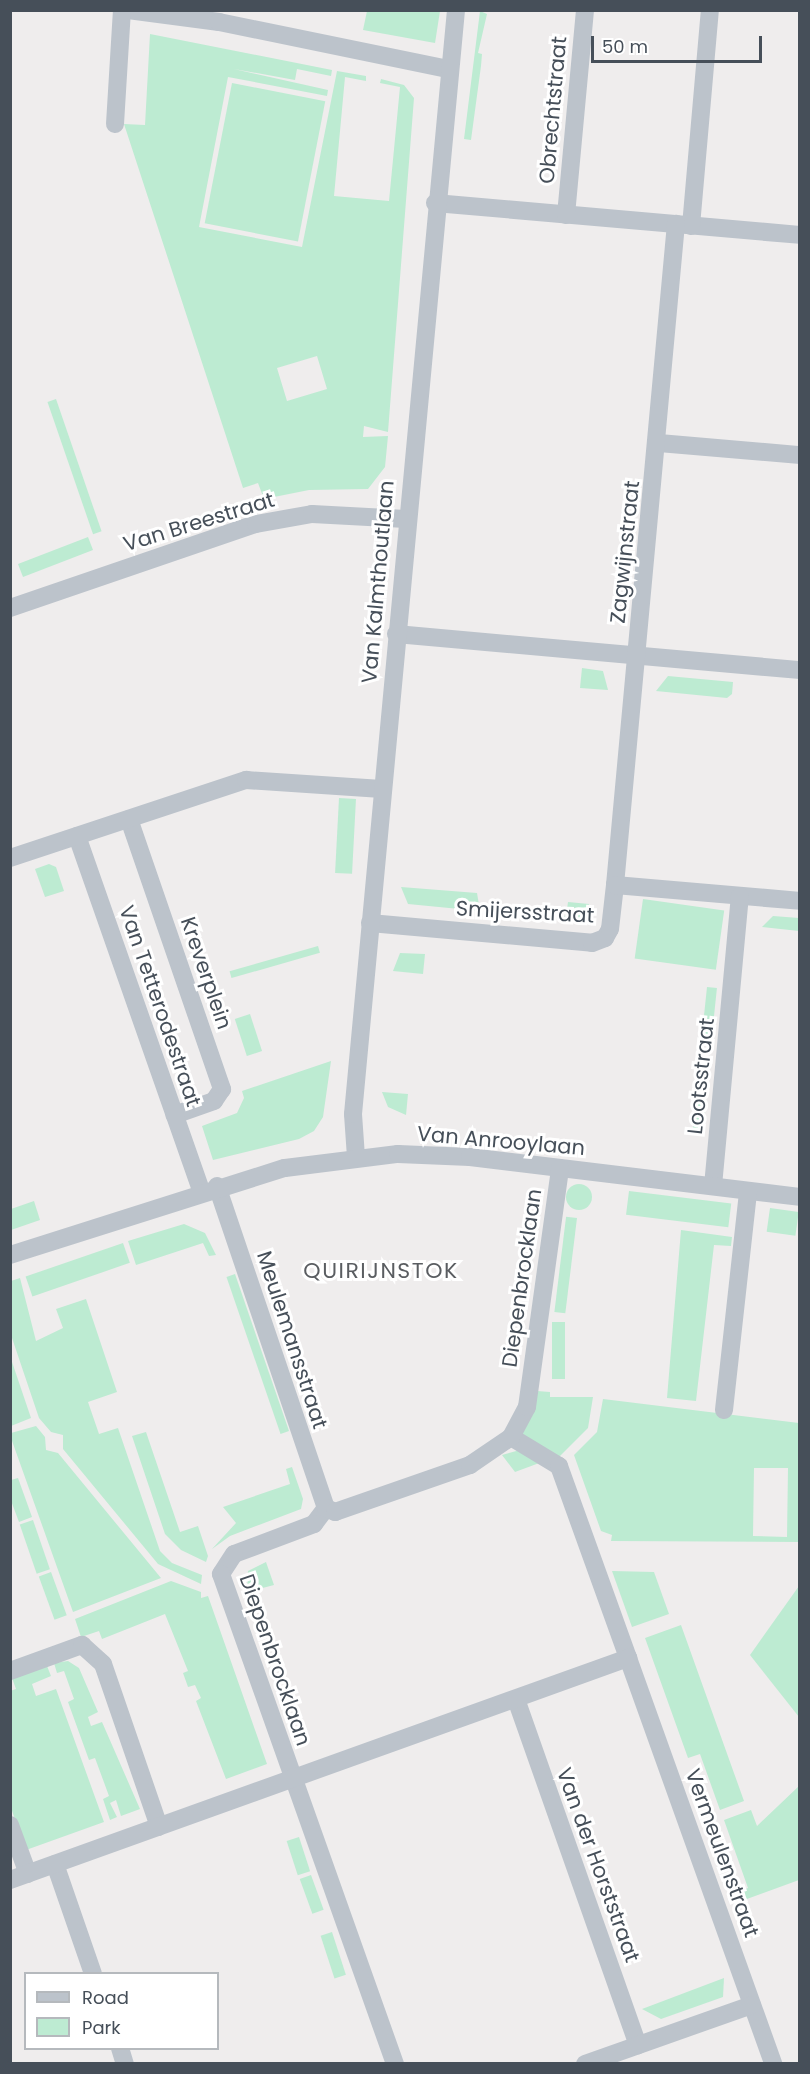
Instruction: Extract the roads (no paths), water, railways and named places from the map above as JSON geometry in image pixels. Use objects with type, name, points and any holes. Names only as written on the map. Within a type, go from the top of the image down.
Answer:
[{"type":"street","points":[[115,124],[122,10]]},
{"type":"street","points":[[128,10],[219,22],[447,69]]},
{"type":"street","name":"Van Kalmthoutlaan","points":[[356,1157],[353,1114],[447,69],[456,10]]},
{"type":"street","name":"Obrechtstraat","points":[[566,215],[585,10]]},
{"type":"street","points":[[684,225],[710,10]]},
{"type":"street","name":"Obrechtstraat","points":[[435,203],[800,235]]},
{"type":"street","name":"Zagwijnstraat","points":[[615,885],[659,443],[684,225]]},
{"type":"street","points":[[659,443],[800,455]]},
{"type":"street","name":"Van Breestraat","points":[[10,608],[256,524],[312,514],[406,519]]},
{"type":"street","points":[[396,634],[800,670]]},
{"type":"street","points":[[10,858],[246,780],[382,789]]},
{"type":"street","name":"Kreverplein","points":[[129,819],[222,1089],[214,1101],[174,1115]]},
{"type":"street","name":"Van Tetterodestraat","points":[[77,836],[174,1115],[209,1189]]},
{"type":"street","name":"Smijersstraat","points":[[370,923],[591,943],[605,938],[610,929],[615,885],[800,901]]},
{"type":"street","name":"Lootsstraat","points":[[713,1186],[740,896]]},
{"type":"street","name":"Van Anrooylaan","points":[[10,1255],[209,1189],[285,1168],[356,1157],[461,1156],[800,1197]]},
{"type":"street","name":"Diepenbrocklaan","points":[[395,2064],[221,1574],[234,1554],[314,1524],[326,1508],[335,1512],[470,1465],[511,1437],[527,1407],[560,1168]]},
{"type":"street","name":"Meulemansstraat","points":[[209,1189],[326,1508]]},
{"type":"street","points":[[724,1410],[748,1191]]},
{"type":"street","name":"Vermeulenstraat","points":[[511,1437],[559,1466],[773,2064]]},
{"type":"street","points":[[10,1671],[81,1645],[103,1664],[159,1827]]},
{"type":"street","points":[[10,1825],[19,1877],[628,1658]]},
{"type":"street","name":"Van der Horststraat","points":[[516,1699],[638,2045]]},
{"type":"street","points":[[55,1864],[92,1972]]},
{"type":"street","points":[[585,2064],[752,2005]]},
{"type":"district","name":"QUIRIJNSTOK","points":[[381,1271]]}]
